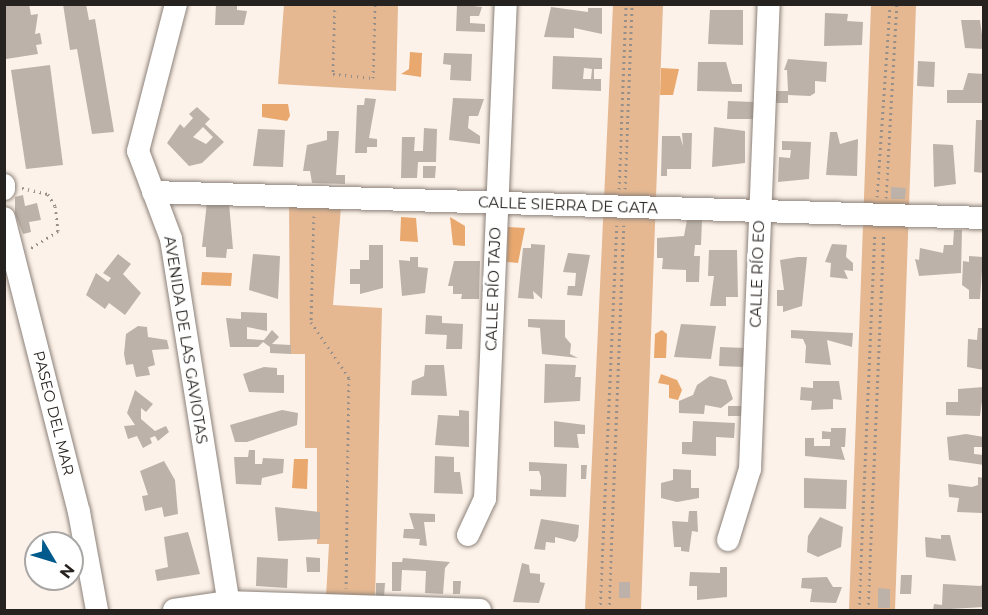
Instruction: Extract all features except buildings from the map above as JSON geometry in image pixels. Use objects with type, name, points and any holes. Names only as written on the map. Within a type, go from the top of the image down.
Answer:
[{"type":"street","name":"AVENIDA DE LAS GAVIOTAS","points":[[176,4],[138,151],[171,239],[229,606]]},
{"type":"street","name":"CALLE RÍO TAJO","points":[[468,535],[484,499],[506,4]]},
{"type":"street","name":"CALLE RÍO EO","points":[[728,540],[750,469],[769,4]]},
{"type":"street","name":"CALLE SIERRA DE GATA","points":[[153,192],[984,218]]},
{"type":"street","name":"PASEO DEL MAR","points":[[4,218],[79,512],[97,610]]},
{"type":"street","points":[[174,610],[229,606],[345,606],[480,610]]},
{"type":"path","points":[[335,4],[333,74],[373,78],[375,4]]},
{"type":"path","points":[[609,610],[626,4]]},
{"type":"path","points":[[600,610],[632,4]]},
{"type":"path","points":[[859,610],[890,4]]},
{"type":"path","points":[[868,610],[880,214],[897,4]]},
{"type":"path","points":[[315,197],[310,322],[349,378],[345,606]]},
{"type":"shaded area","points":[[284,4],[398,5],[396,91],[278,84]]},
{"type":"shaded area","points":[[613,5],[663,5],[641,610],[585,610]]},
{"type":"shaded area","points":[[871,5],[916,5],[895,610],[849,610]]},
{"type":"shaded area","points":[[410,52],[422,53],[421,77],[401,74],[409,69]]},
{"type":"shaded area","points":[[661,68],[679,69],[673,95],[660,95]]},
{"type":"shaded area","points":[[262,104],[288,104],[290,116],[287,121],[262,117]]},
{"type":"shaded area","points":[[289,202],[341,207],[333,305],[382,308],[375,601],[326,597],[329,544],[317,544],[317,448],[305,448],[305,354],[290,354]]},
{"type":"shaded area","points":[[401,217],[416,218],[418,242],[400,241]]},
{"type":"shaded area","points":[[450,217],[465,226],[465,246],[453,245]]},
{"type":"shaded area","points":[[508,227],[525,228],[518,263],[507,262]]},
{"type":"shaded area","points":[[202,272],[232,273],[231,286],[201,285]]},
{"type":"shaded area","points":[[662,330],[667,334],[666,358],[654,358],[655,334]]},
{"type":"shaded area","points":[[661,374],[677,380],[682,390],[678,400],[669,398],[669,385],[658,383]]},
{"type":"shaded area","points":[[294,459],[308,459],[307,489],[292,488]]}]
